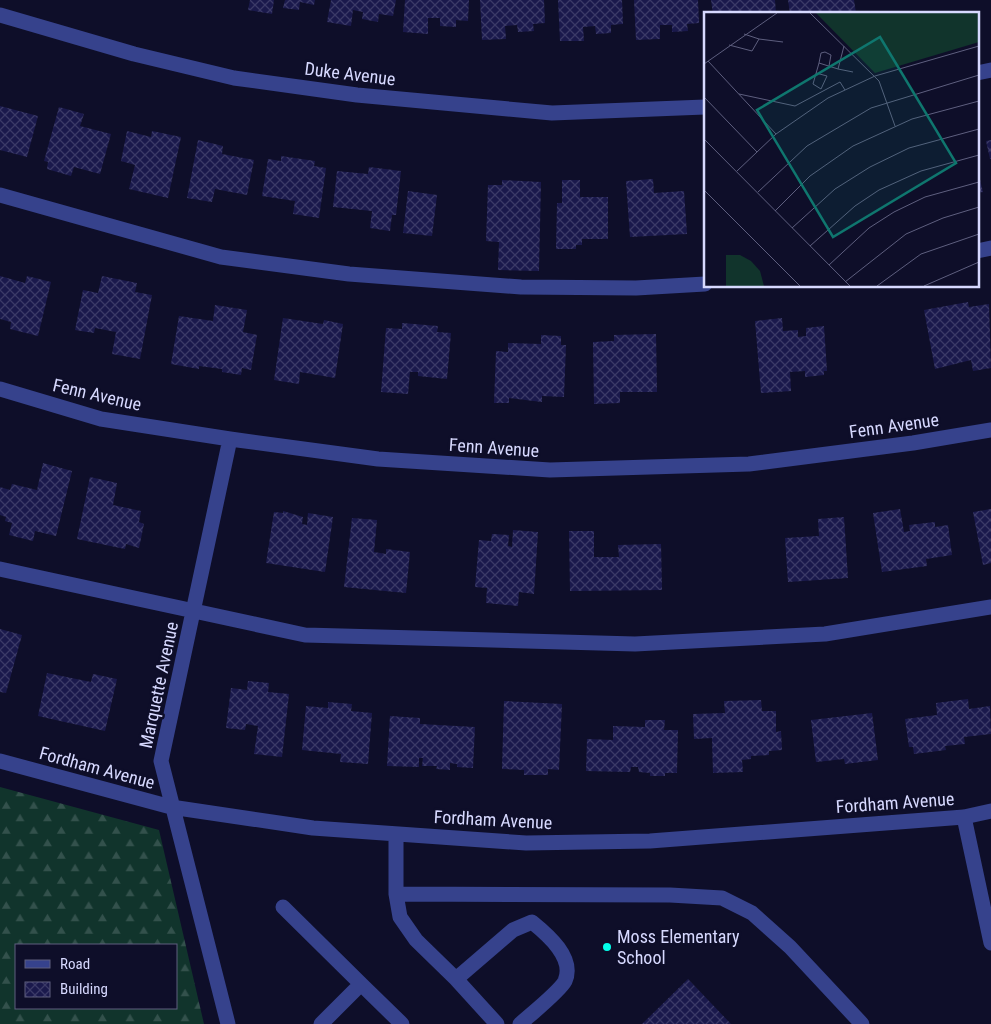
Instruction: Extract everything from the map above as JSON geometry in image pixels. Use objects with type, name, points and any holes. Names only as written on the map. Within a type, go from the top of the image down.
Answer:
[{"type":"street","name":"Duke Avenue","points":[[0,15],[134,54],[234,78],[348,94],[552,113],[704,107]]},
{"type":"street","points":[[978,73],[991,70]]},
{"type":"street","points":[[0,195],[221,256],[349,274],[521,288],[636,288],[704,284]]},
{"type":"street","points":[[978,251],[991,248]]},
{"type":"street","name":"Fenn Avenue","points":[[0,389],[101,419],[230,439],[378,459],[550,470],[749,464],[913,443],[991,430]]},
{"type":"street","name":"Marquette Avenue","points":[[228,1024],[171,807],[161,761],[230,439]]},
{"type":"street","points":[[0,569],[305,635],[635,644],[825,634],[991,607]]},
{"type":"street","name":"Fordham Avenue","points":[[0,761],[171,807],[313,828],[526,843],[650,841],[964,817],[991,811]]},
{"type":"street","points":[[964,817],[991,942]]},
{"type":"street","points":[[396,834],[396,894],[400,917],[416,940],[456,979],[497,1024]]},
{"type":"street","points":[[396,894],[670,894],[722,898],[752,912],[784,941],[862,1024]]},
{"type":"street","points":[[283,907],[402,1024]]},
{"type":"street","points":[[456,979],[513,930],[532,922],[561,951],[568,969],[564,983],[520,1024]]},
{"type":"street","points":[[321,1024],[361,984]]},
{"type":"green space","points":[[0,787],[159,830],[204,1024],[0,1024]]},
{"type":"building","points":[[250,0],[274,0],[272,14],[248,10]]},
{"type":"building","points":[[285,0],[315,0],[314,5],[300,2],[299,10],[283,8]]},
{"type":"building","points":[[331,0],[396,0],[393,16],[379,14],[378,22],[362,19],[363,12],[353,10],[351,26],[327,22]]},
{"type":"building","points":[[405,0],[469,0],[468,21],[456,20],[456,27],[440,26],[440,18],[428,18],[428,34],[403,32]]},
{"type":"building","points":[[480,0],[544,0],[545,23],[533,24],[534,31],[518,32],[517,25],[505,26],[506,39],[482,40]]},
{"type":"building","points":[[558,0],[622,0],[623,24],[611,25],[611,33],[596,34],[595,26],[583,27],[584,41],[560,41]]},
{"type":"building","points":[[634,0],[698,0],[699,23],[687,24],[688,31],[672,32],[672,25],[660,25],[660,39],[636,40]]},
{"type":"building","points":[[711,0],[775,0],[776,12],[713,12]]},
{"type":"building","points":[[788,0],[854,0],[856,12],[790,12]]},
{"type":"building","points":[[0,106],[38,116],[27,157],[0,150]]},
{"type":"building","points":[[59,107],[84,114],[80,126],[111,134],[100,174],[74,167],[71,176],[47,169],[48,162],[44,161]]},
{"type":"building","points":[[127,131],[151,137],[152,131],[181,137],[168,198],[129,189],[135,165],[121,161]]},
{"type":"building","points":[[198,140],[223,146],[222,154],[254,160],[247,195],[215,189],[212,202],[187,198]]},
{"type":"building","points":[[991,140],[991,159],[990,159],[986,141]]},
{"type":"building","points":[[281,156],[315,161],[314,166],[326,168],[319,218],[293,214],[295,201],[262,196],[268,159],[281,161]]},
{"type":"building","points":[[369,167],[401,171],[396,215],[392,215],[390,231],[370,228],[372,211],[333,207],[337,171],[368,174]]},
{"type":"building","points":[[978,171],[983,192],[978,193]]},
{"type":"building","points":[[653,179],[654,193],[684,191],[687,234],[630,237],[626,181]]},
{"type":"building","points":[[502,180],[541,182],[539,271],[498,270],[499,242],[486,241],[488,185],[502,185]]},
{"type":"building","points":[[562,180],[580,180],[580,197],[608,197],[608,239],[582,239],[582,245],[576,245],[576,249],[556,249],[557,203],[562,203]]},
{"type":"building","points":[[408,191],[437,195],[432,236],[403,233]]},
{"type":"building","points":[[0,276],[25,283],[27,276],[51,282],[38,336],[10,329],[11,322],[0,319]]},
{"type":"building","points":[[102,276],[137,283],[135,292],[152,295],[140,359],[112,354],[116,332],[95,328],[94,333],[75,330],[83,290],[98,293]]},
{"type":"building","points":[[968,302],[969,307],[989,304],[991,368],[973,371],[971,360],[935,369],[924,310]]},
{"type":"building","points":[[215,305],[247,310],[243,332],[257,335],[251,370],[242,368],[241,375],[222,372],[222,369],[199,366],[199,369],[171,364],[179,316],[213,321]]},
{"type":"building","points":[[283,318],[323,324],[324,320],[343,324],[335,378],[300,372],[299,384],[274,380]]},
{"type":"building","points":[[782,318],[783,331],[798,330],[798,337],[806,336],[806,328],[824,326],[827,371],[824,371],[824,375],[805,377],[805,371],[790,372],[791,391],[761,393],[755,321]]},
{"type":"building","points":[[402,323],[438,326],[437,332],[451,333],[447,379],[418,376],[418,372],[410,372],[408,394],[381,392],[386,328],[402,329]]},
{"type":"building","points":[[656,334],[657,392],[620,392],[620,403],[594,404],[593,342],[614,341],[614,335]]},
{"type":"building","points":[[541,335],[561,336],[561,345],[566,345],[564,397],[542,396],[542,402],[509,398],[509,403],[494,403],[496,351],[508,352],[508,343],[541,344]]},
{"type":"building","points":[[43,463],[72,471],[56,536],[35,531],[33,541],[9,535],[12,523],[5,521],[6,517],[0,515],[0,487],[10,490],[12,484],[37,490]]},
{"type":"building","points":[[90,477],[117,483],[113,505],[141,511],[139,522],[144,524],[139,548],[126,544],[125,549],[77,539]]},
{"type":"building","points":[[900,509],[904,532],[910,531],[909,525],[935,522],[935,527],[948,525],[952,555],[926,559],[927,566],[882,572],[873,513]]},
{"type":"building","points":[[991,509],[991,563],[983,565],[973,512]]},
{"type":"building","points":[[283,511],[303,517],[302,524],[307,525],[308,513],[333,517],[325,572],[266,563],[274,512],[283,513]]},
{"type":"building","points":[[844,517],[848,578],[788,582],[785,538],[819,536],[818,519]]},
{"type":"building","points":[[352,518],[377,520],[374,552],[386,554],[386,549],[410,552],[406,593],[344,587]]},
{"type":"building","points":[[513,530],[538,532],[534,594],[519,592],[518,606],[486,603],[487,588],[475,587],[479,540],[491,541],[492,534],[509,535],[508,546],[512,547]]},
{"type":"building","points":[[569,531],[594,531],[594,557],[619,557],[618,545],[661,544],[662,590],[570,591]]},
{"type":"building","points":[[0,629],[22,635],[6,693],[0,692]]},
{"type":"building","points":[[47,673],[91,682],[93,674],[117,679],[105,731],[38,716]]},
{"type":"building","points":[[248,681],[269,683],[268,692],[289,694],[282,757],[254,754],[258,726],[246,724],[245,730],[226,728],[231,688],[247,690]]},
{"type":"building","points":[[968,699],[969,709],[990,706],[991,734],[964,737],[965,744],[945,746],[946,750],[914,754],[913,747],[909,747],[905,719],[937,715],[936,703]]},
{"type":"building","points":[[761,700],[762,711],[776,711],[776,732],[781,731],[782,750],[769,751],[769,755],[751,756],[751,759],[742,760],[743,772],[713,773],[712,738],[694,739],[693,714],[725,713],[724,701]]},
{"type":"building","points":[[504,701],[562,704],[559,770],[548,769],[548,775],[524,775],[524,770],[502,769]]},
{"type":"building","points":[[328,702],[352,704],[351,711],[372,713],[368,764],[340,762],[341,754],[302,750],[306,706],[328,708]]},
{"type":"building","points":[[872,713],[878,760],[845,764],[844,759],[816,762],[811,720]]},
{"type":"building","points":[[390,716],[420,718],[420,724],[475,727],[473,768],[457,767],[457,764],[450,763],[450,770],[436,769],[437,766],[422,766],[423,758],[419,758],[419,767],[387,766]]},
{"type":"building","points":[[645,720],[665,720],[664,730],[678,730],[677,773],[665,773],[665,776],[650,776],[650,773],[639,772],[638,767],[631,767],[630,772],[586,771],[587,739],[613,740],[613,726],[645,727]]},
{"type":"building","points":[[688,979],[731,1024],[642,1024]]},
{"type":"place","name":"Moss Elementary School","points":[[607,947]]}]
